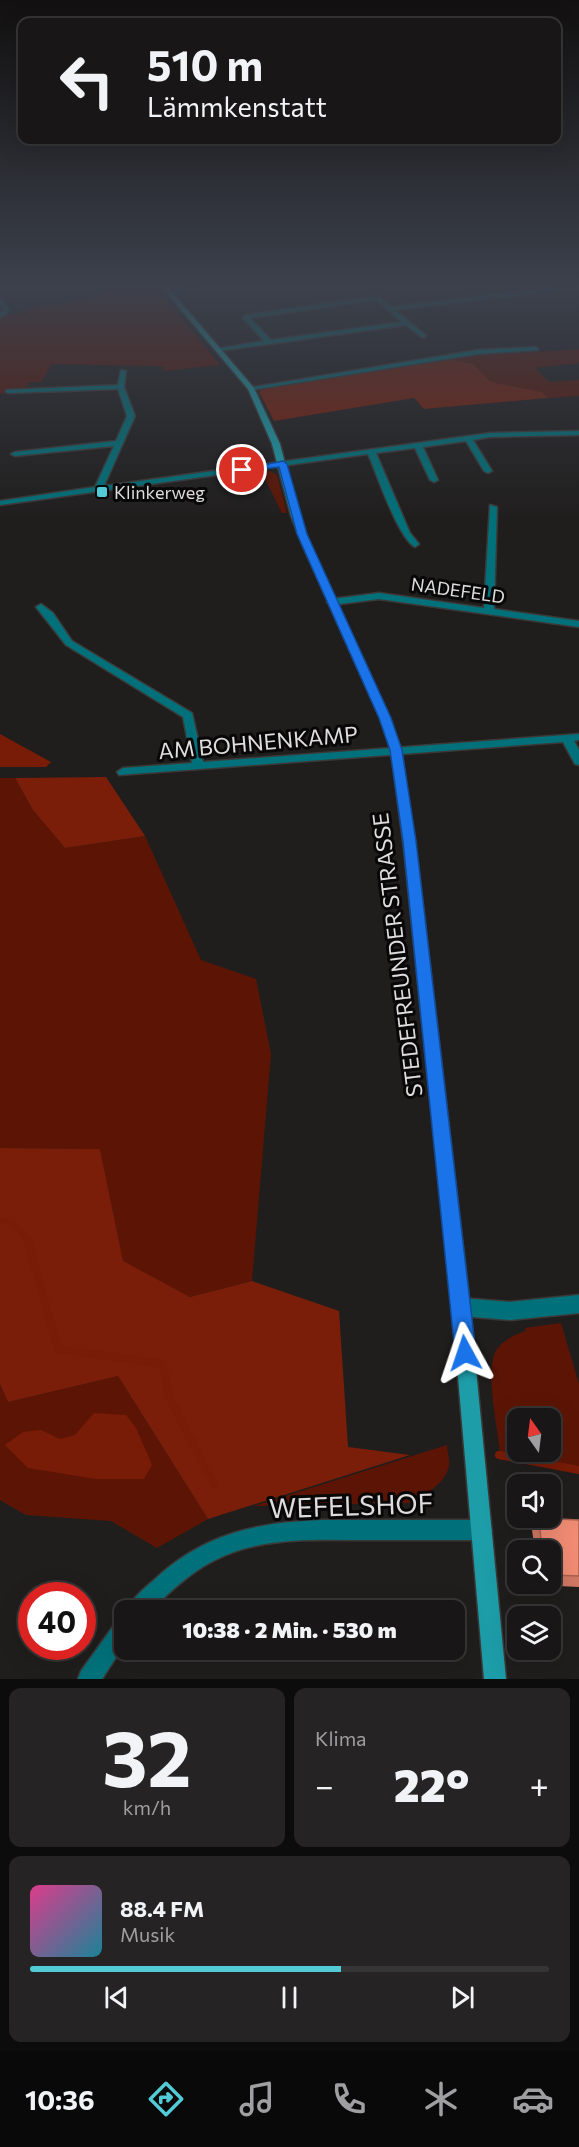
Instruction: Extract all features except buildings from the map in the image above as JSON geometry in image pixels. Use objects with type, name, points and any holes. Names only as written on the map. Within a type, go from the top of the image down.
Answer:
[{"type":"street","name":"STEDEFREUNDER STRASSE","points":[[231,363],[251,388],[269,425],[283,464],[297,520],[385,718],[396,750],[409,841],[461,1307],[495,1679]]},
{"type":"street","points":[[251,388],[406,363]]},
{"type":"street","points":[[98,490],[131,416],[121,387],[123,371]]},
{"type":"street","points":[[8,391],[121,387]]},
{"type":"street","points":[[0,503],[468,438],[510,434],[579,433]]},
{"type":"street","points":[[468,438],[488,471]]},
{"type":"street","points":[[15,454],[118,443]]},
{"type":"street","points":[[418,445],[434,480]]},
{"type":"street","points":[[371,451],[406,534],[415,544]]},
{"type":"street","points":[[489,611],[493,507]]},
{"type":"street","name":"NADEFELD","points":[[332,602],[379,596],[579,624]]},
{"type":"street","points":[[41,607],[51,615],[62,636],[69,643],[188,715],[198,766]]},
{"type":"street","points":[[573,738],[579,761]]},
{"type":"street","name":"AM BOHNENKAMP","points":[[123,772],[573,738]]},
{"type":"street","points":[[461,1307],[510,1311],[579,1304]]},
{"type":"street","name":"WEFELSHOF","points":[[148,1600],[164,1583],[188,1565],[217,1548],[245,1538],[290,1530],[482,1530]]},
{"type":"street","points":[[89,1679],[114,1643]]},
{"type":"shaded area","points":[[0,363],[220,365],[164,371],[163,367],[154,366],[52,364],[41,382],[30,382],[26,389],[5,389],[4,394],[0,394]]},
{"type":"shaded area","points":[[419,363],[470,363],[491,382],[542,392],[548,398],[424,409],[414,398],[274,421],[259,392],[263,388]]},
{"type":"shaded area","points":[[470,363],[576,363],[535,368],[549,382],[579,380],[579,396],[548,398],[542,392],[491,382]]},
{"type":"shaded area","points":[[261,471],[270,471],[277,475],[287,513],[282,513]]},
{"type":"shaded area","points":[[0,734],[51,762],[46,767],[0,767]]},
{"type":"shaded area","points":[[106,777],[145,836],[65,848],[33,810],[15,778]]},
{"type":"shaded area","points":[[0,778],[15,778],[33,810],[65,848],[145,836],[201,960],[256,979],[271,1054],[252,1281],[190,1297],[123,1262],[100,1149],[0,1148]]},
{"type":"shaded area","points":[[0,1148],[100,1149],[123,1261],[190,1297],[252,1281],[339,1311],[348,1447],[410,1455],[208,1519],[118,1376],[8,1402],[0,1384]]},
{"type":"shaded area","points":[[561,1323],[579,1384],[579,1468],[547,1462],[561,1462],[561,1408],[507,1408],[507,1454],[500,1453],[492,1389],[492,1364],[499,1346],[511,1337],[526,1331],[525,1328]]},
{"type":"shaded area","points":[[118,1376],[208,1519],[157,1548],[111,1521],[26,1515],[0,1500],[0,1384],[8,1402]]},
{"type":"shaded area","points":[[94,1413],[126,1415],[136,1428],[152,1465],[144,1479],[96,1479],[28,1468],[5,1445],[23,1432],[41,1430],[60,1439],[75,1435]]},
{"type":"shaded area","points":[[447,1445],[449,1466],[447,1472],[439,1484],[409,1503],[254,1506]]},
{"type":"waterway","points":[[0,1220],[15,1224],[27,1240]]},
{"type":"waterway","points":[[27,1238],[58,1349],[163,1364],[169,1397],[214,1484]]},
{"type":"waterway","points":[[499,1455],[579,1470]]},
{"type":"place","name":"Klinkerweg","points":[[102,492]]},
{"type":"route","points":[[242,470],[283,464],[302,534],[385,718],[396,750],[409,841],[465,1353]]}]
